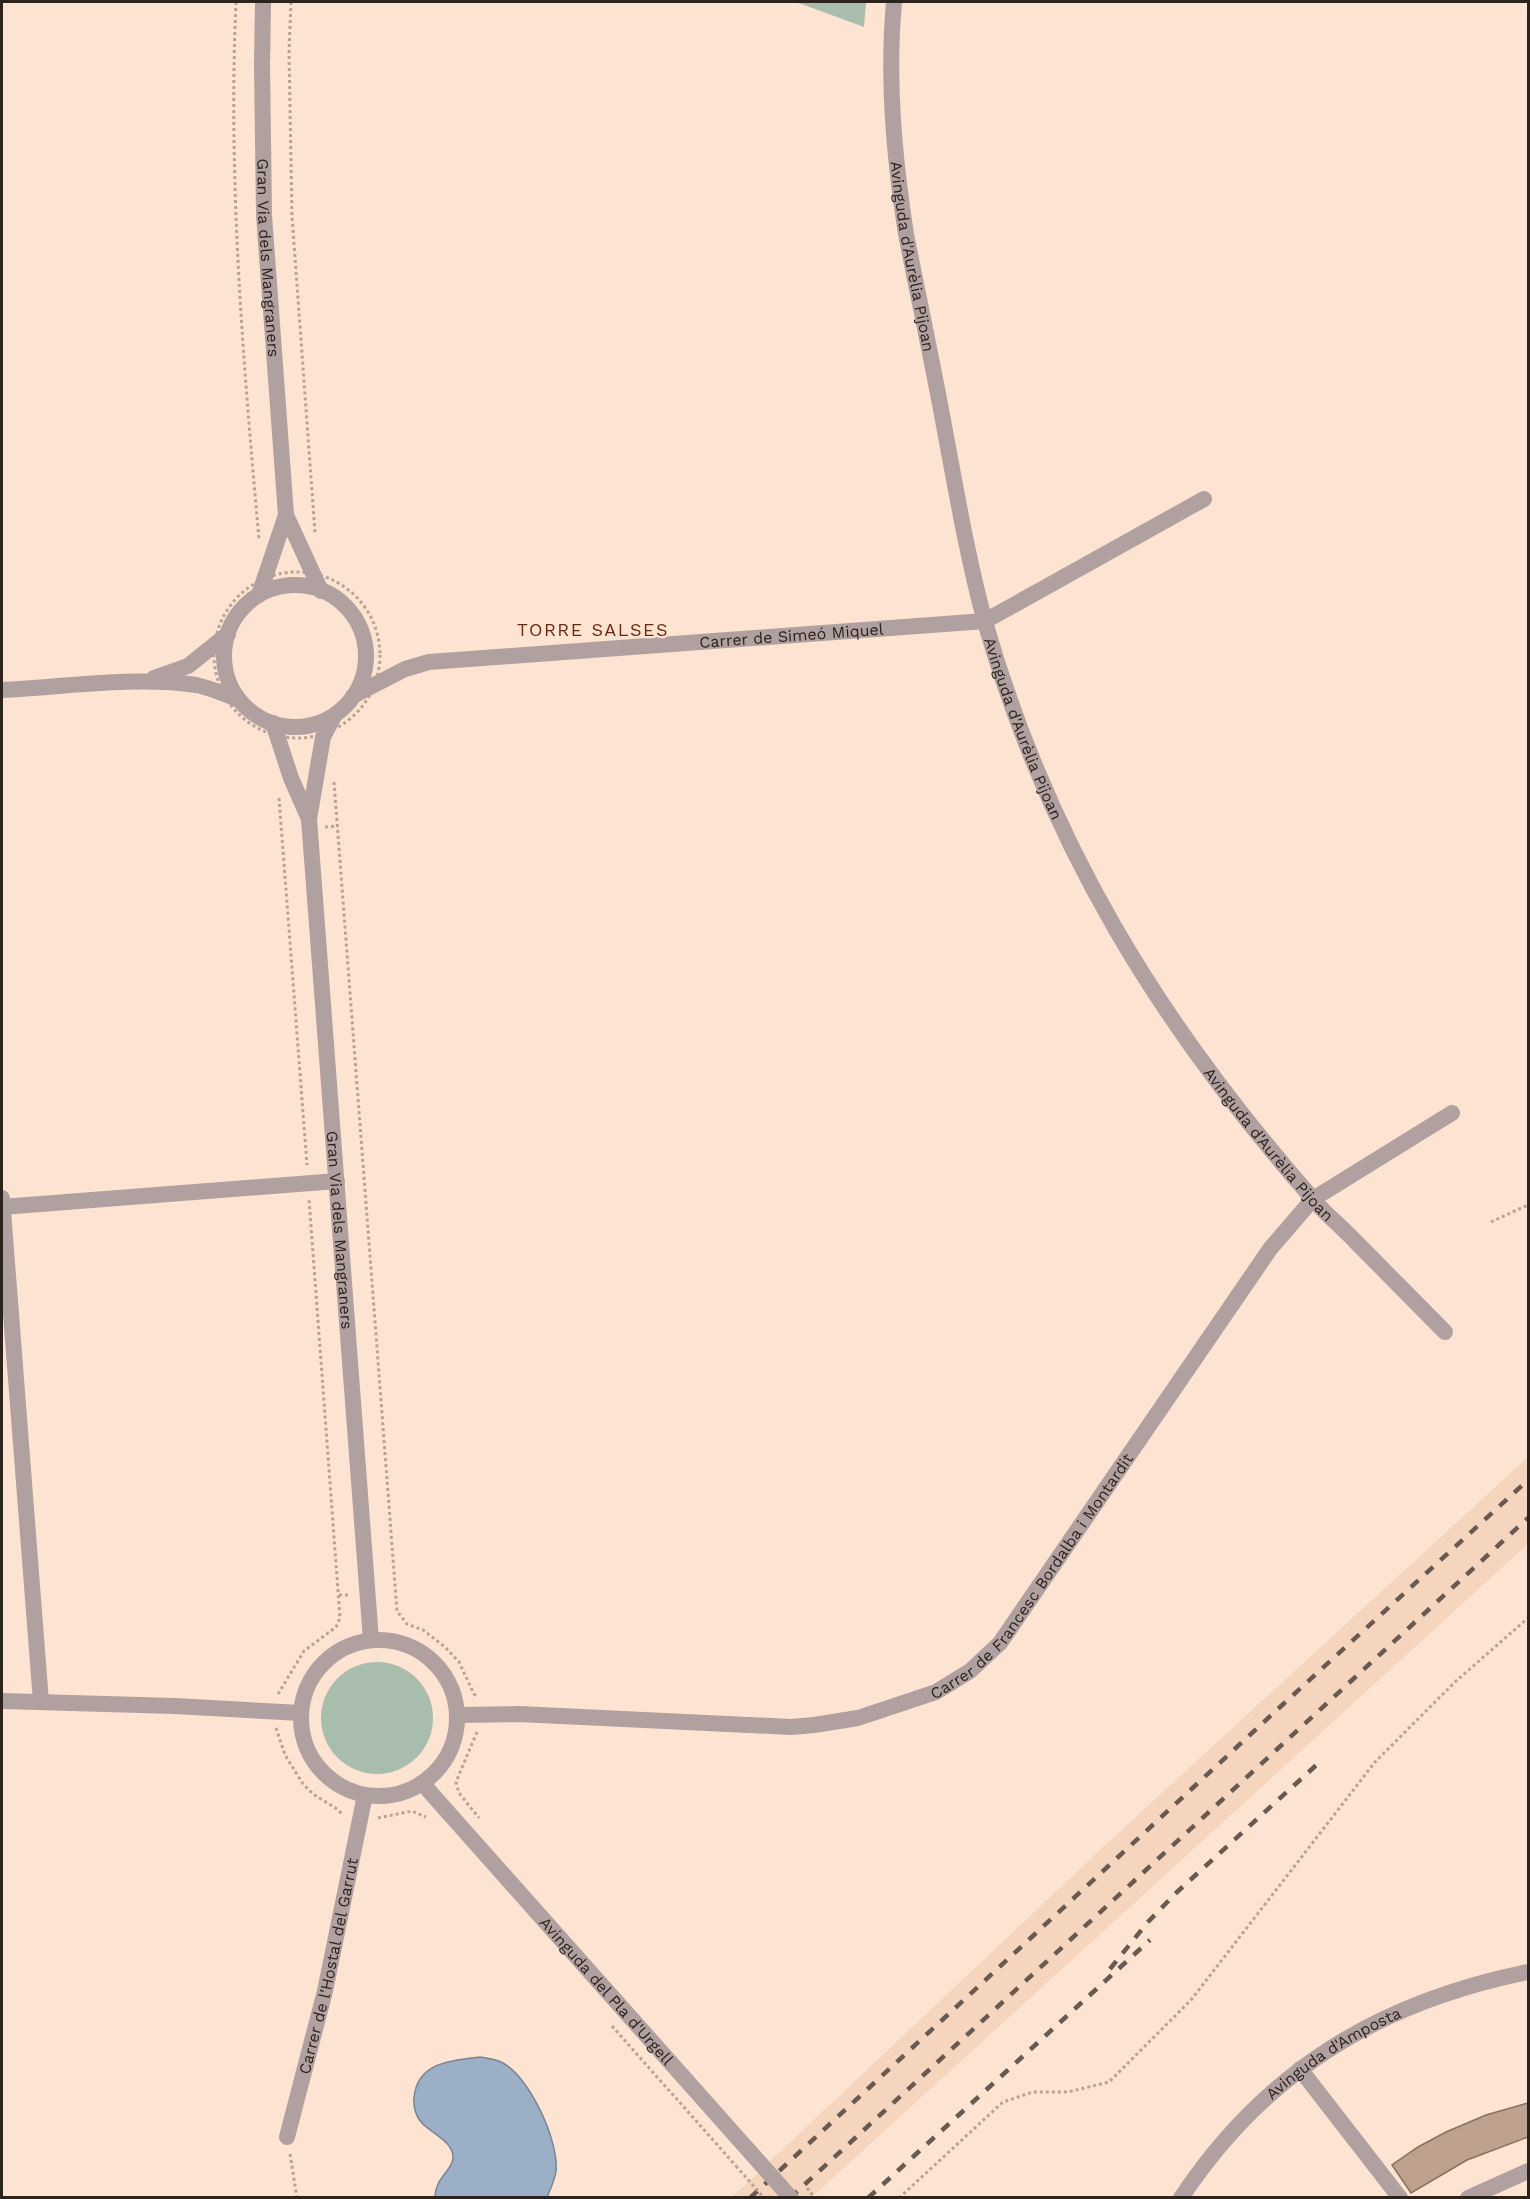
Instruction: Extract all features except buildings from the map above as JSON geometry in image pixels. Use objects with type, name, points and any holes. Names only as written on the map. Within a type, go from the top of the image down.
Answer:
[{"type":"street","name":"Gran Via dels Mangraners","points":[[263,2],[264,204],[286,514],[321,591]]},
{"type":"street","name":"Avinguda d'Aurèlia Pijoan","points":[[894,2],[892,108],[899,190],[968,554],[985,621],[1007,692],[1042,784],[1080,865],[1116,933],[1189,1044],[1220,1086],[1313,1199],[1445,1332]]},
{"type":"street","name":"Carrer de Simeó Miquel","points":[[353,696],[405,669],[429,662],[985,621],[1204,499]]},
{"type":"street","name":"Gran Via dels Mangraners","points":[[286,514],[255,586],[228,634],[224,651],[225,669],[230,685],[239,700],[270,732],[309,819],[371,1640]]},
{"type":"street","name":"Gran Via dels Mangraners","points":[[255,586],[308,587],[339,600],[351,612],[365,642],[366,659],[363,676],[337,725],[309,819]]},
{"type":"street","points":[[138,682],[166,675],[188,666],[228,634]]},
{"type":"street","points":[[2,690],[138,682],[196,685],[239,700]]},
{"type":"street","name":"Gran Via dels Mangraners","points":[[270,732],[284,726],[337,725]]},
{"type":"street","name":"Carrer de Francesc Bordalba i Montardit","points":[[457,1715],[519,1714],[791,1727],[858,1718],[915,1700],[953,1682],[987,1656],[1016,1621],[1270,1249],[1313,1199],[1452,1113]]},
{"type":"street","points":[[2,1207],[337,1181]]},
{"type":"street","points":[[2,1198],[41,1702]]},
{"type":"street","points":[[371,1640],[393,1641],[412,1648],[430,1659],[444,1675],[453,1694],[457,1715],[455,1735],[448,1753],[437,1770],[422,1783],[405,1792],[385,1796],[365,1795],[331,1780],[308,1750],[302,1732],[301,1713],[304,1695],[312,1678],[337,1652],[354,1644],[371,1640]]},
{"type":"street","points":[[2,1701],[301,1713]]},
{"type":"street","name":"Avinguda del Pla d'Urgell","points":[[422,1783],[790,2198]]},
{"type":"street","name":"Carrer de l'Hostal del Garrut","points":[[287,2137],[326,1991],[365,1795]]},
{"type":"street","name":"Avinguda d'Amposta","points":[[1181,2198],[1223,2142],[1256,2107],[1300,2069],[1348,2037],[1395,2013],[1454,1990],[1528,1972]]},
{"type":"street","points":[[1300,2069],[1400,2198]]},
{"type":"street","points":[[1468,2198],[1528,2171]]},
{"type":"path","points":[[236,2],[233,60],[238,258],[259,547]]},
{"type":"path","points":[[291,2],[289,52],[292,216],[315,536]]},
{"type":"path","points":[[333,577],[360,601],[375,625],[380,653],[375,684],[363,706],[337,725],[303,738],[256,728],[237,713],[223,693],[215,670],[214,645],[220,622],[232,602],[272,575],[296,572],[314,574],[338,583]]},
{"type":"path","points":[[256,728],[270,732]]},
{"type":"path","points":[[334,780],[397,1611],[407,1624],[423,1630],[445,1647],[459,1662],[474,1694],[483,1700]]},
{"type":"path","points":[[275,1696],[280,1692],[304,1651],[333,1630],[340,1618],[279,792]]},
{"type":"path","points":[[1491,1222],[1528,1205]]},
{"type":"path","points":[[900,2198],[1003,2102],[1033,2092],[1068,2092],[1109,2082],[1191,2000],[1374,1762],[1455,1682],[1528,1618]]},
{"type":"path","points":[[270,1724],[278,1731],[285,1755],[303,1784],[313,1794],[337,1809],[344,1820]]},
{"type":"path","points":[[482,1726],[475,1735],[456,1782],[463,1799],[483,1823]]},
{"type":"path","points":[[374,1820],[412,1811],[426,1816]]},
{"type":"path","points":[[609,2023],[764,2198]]},
{"type":"path","points":[[287,2137],[297,2198]]},
{"type":"shaded area","points":[[1528,1457],[1528,1544],[812,2197],[731,2198],[1116,1835]]},
{"type":"green space","points":[[796,2],[866,2],[864,27]]},
{"type":"green space","points":[[377,1662],[398,1666],[417,1678],[429,1697],[433,1718],[429,1739],[417,1758],[398,1770],[377,1774],[356,1770],[337,1758],[325,1739],[321,1718],[325,1697],[337,1678],[356,1666]]},
{"type":"water","points":[[480,2057],[500,2062],[513,2071],[523,2082],[541,2111],[556,2158],[556,2171],[547,2197],[435,2197],[437,2186],[452,2163],[453,2156],[449,2146],[418,2118],[414,2101],[417,2086],[429,2070],[438,2065]]},
{"type":"railway","points":[[750,2198],[1528,1480]]},
{"type":"railway","points":[[790,2198],[1528,1518]]},
{"type":"railway","points":[[1110,1969],[1147,1923],[1177,1892],[1323,1759]]},
{"type":"railway","points":[[868,2198],[1150,1940]]},
{"type":"district","name":"TORRE SALSES","points":[[593,630]]}]
